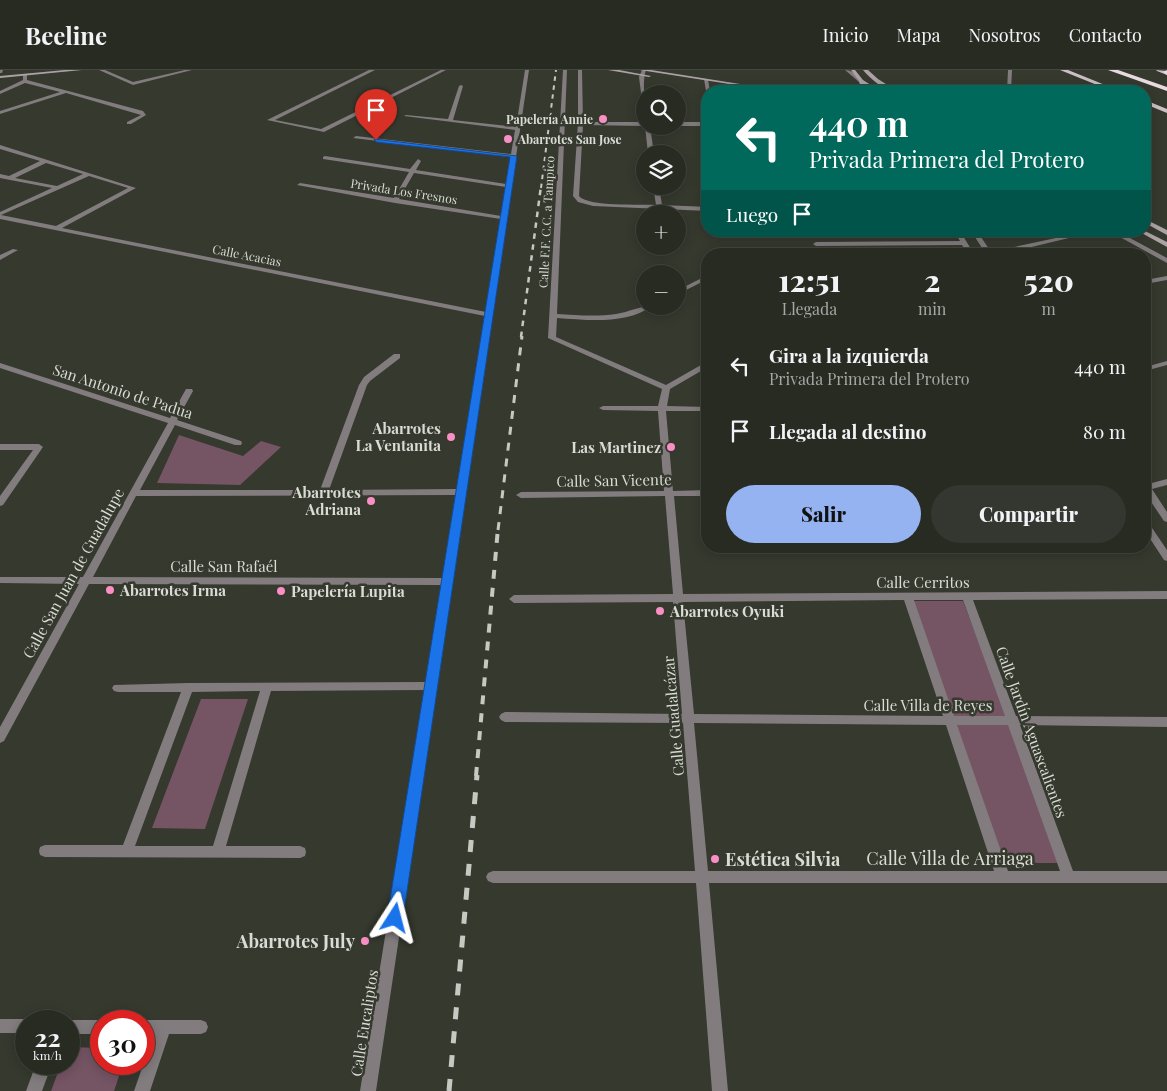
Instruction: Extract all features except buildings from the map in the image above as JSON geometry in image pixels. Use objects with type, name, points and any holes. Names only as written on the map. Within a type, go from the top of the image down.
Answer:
[{"type":"highway","points":[[1111,70],[1167,89]]},
{"type":"highway","points":[[1132,70],[1167,82]]},
{"type":"main road","points":[[1063,70],[1102,85]]},
{"type":"main road","points":[[1151,104],[1167,111]]},
{"type":"street","points":[[0,72],[34,70]]},
{"type":"street","points":[[0,77],[25,78],[80,70]]},
{"type":"street","points":[[102,70],[133,84],[190,70]]},
{"type":"street","points":[[373,70],[270,120],[322,131],[444,70]]},
{"type":"street","name":"Calle Eucaliptos","points":[[368,1091],[527,70]]},
{"type":"street","name":"Calle F.F. C.C. a Tampico","points":[[565,70],[552,338],[666,388]]},
{"type":"street","points":[[580,70],[581,123],[576,196],[580,201],[593,204],[636,205]]},
{"type":"street","points":[[610,70],[643,72],[731,85]]},
{"type":"street","points":[[847,70],[868,85]]},
{"type":"street","points":[[853,70],[864,85]]},
{"type":"street","points":[[866,70],[876,80],[885,85]]},
{"type":"street","points":[[1009,85],[1010,70]]},
{"type":"street","points":[[643,72],[644,85]]},
{"type":"street","points":[[25,78],[65,92],[141,112],[144,115],[129,123]]},
{"type":"street","points":[[0,93],[25,78]]},
{"type":"street","points":[[861,81],[862,85]]},
{"type":"street","points":[[706,82],[720,85]]},
{"type":"street","points":[[450,121],[461,86]]},
{"type":"street","points":[[0,113],[65,92]]},
{"type":"street","points":[[406,116],[518,129]]},
{"type":"street","points":[[581,123],[636,125]]},
{"type":"street","points":[[686,124],[701,124]]},
{"type":"street","points":[[356,138],[514,156]]},
{"type":"street","points":[[0,147],[133,188],[56,228]]},
{"type":"street","points":[[325,158],[411,173],[509,186]]},
{"type":"street","points":[[395,201],[418,160]]},
{"type":"street","points":[[10,178],[45,161]]},
{"type":"street","points":[[0,215],[89,174]]},
{"type":"street","points":[[0,176],[58,188]]},
{"type":"street","name":"Privada Los Fresnos","points":[[300,185],[504,218]]},
{"type":"street","points":[[686,208],[701,209]]},
{"type":"street","name":"Calle Acacias","points":[[0,215],[56,228],[489,315]]},
{"type":"street","points":[[1151,224],[1167,233]]},
{"type":"street","points":[[1151,236],[1167,245]]},
{"type":"street","points":[[960,237],[967,248]]},
{"type":"street","points":[[978,237],[986,248]]},
{"type":"street","points":[[1018,248],[1070,237]]},
{"type":"street","points":[[1123,237],[1143,248]]},
{"type":"street","points":[[816,244],[964,243]]},
{"type":"street","points":[[0,258],[15,250]]},
{"type":"street","points":[[1151,252],[1167,261]]},
{"type":"street","points":[[1151,281],[1167,278]]},
{"type":"street","points":[[686,288],[701,280]]},
{"type":"street","points":[[553,316],[618,317],[636,313]]},
{"type":"street","points":[[324,492],[363,385],[367,379],[397,356]]},
{"type":"street","points":[[1151,367],[1167,363]]},
{"type":"street","name":"San Antonio de Padua","points":[[0,365],[238,443]]},
{"type":"street","points":[[666,388],[701,367]]},
{"type":"street","name":"Calle Guadalcázar","points":[[666,388],[662,408],[720,1091]]},
{"type":"street","name":"Calle San Juan de Guadalupe","points":[[0,738],[189,391]]},
{"type":"street","points":[[603,408],[701,409]]},
{"type":"street","points":[[0,447],[39,447],[4,493],[0,503]]},
{"type":"street","points":[[1151,486],[1167,482]]},
{"type":"street","points":[[134,493],[461,492]]},
{"type":"street","name":"Calle San Vicente","points":[[521,495],[701,493]]},
{"type":"street","points":[[1151,496],[1167,519]]},
{"type":"street","points":[[1151,533],[1167,558]]},
{"type":"street","name":"Calle San Rafaél","points":[[0,580],[448,582]]},
{"type":"street","name":"Calle Cerritos","points":[[514,599],[1167,595]]},
{"type":"street","points":[[908,597],[1003,877]]},
{"type":"street","name":"Calle Jardín Aguascalientes","points":[[967,597],[1069,877]]},
{"type":"street","points":[[118,688],[431,686]]},
{"type":"street","points":[[127,851],[188,687]]},
{"type":"street","points":[[218,852],[267,687]]},
{"type":"street","name":"Calle Villa de Reyes","points":[[505,717],[1167,722]]},
{"type":"street","points":[[45,851],[300,852]]},
{"type":"street","name":"Calle Villa de Arriaga","points":[[493,877],[1167,877]]},
{"type":"street","points":[[0,1026],[15,1026]]},
{"type":"street","points":[[155,1027],[200,1027]]},
{"type":"street","points":[[142,1091],[164,1027]]},
{"type":"street","points":[[34,1091],[40,1075]]},
{"type":"shaded area","points":[[179,435],[243,456],[261,441],[281,447],[240,485],[157,483]]},
{"type":"shaded area","points":[[914,601],[963,601],[1063,863],[1000,863]]},
{"type":"shaded area","points":[[201,699],[248,699],[205,829],[152,828]]},
{"type":"shaded area","points":[[80,1047],[90,1048],[90,1075],[119,1075],[114,1091],[51,1091],[57,1075],[80,1075]]},
{"type":"railway","points":[[541,188],[556,70]]},
{"type":"railway","points":[[521,337],[541,186]]},
{"type":"railway","points":[[498,530],[522,336]]},
{"type":"railway","points":[[476,776],[498,528]]},
{"type":"railway","points":[[449,1091],[477,775]]},
{"type":"place","name":"Papelería Annie","points":[[603,119]]},
{"type":"place","name":"Abarrotes San Jose","points":[[508,139]]},
{"type":"place","name":"Abarrotes La Ventanita","points":[[451,437]]},
{"type":"place","name":"Las Martinez","points":[[671,447]]},
{"type":"place","name":"Abarrotes Adriana","points":[[371,501]]},
{"type":"place","name":"Abarrotes Irma","points":[[110,590]]},
{"type":"place","name":"Papelería Lupita","points":[[281,591]]},
{"type":"place","name":"Abarrotes Oyuki","points":[[660,611]]},
{"type":"place","name":"Estética Silvia","points":[[715,859]]},
{"type":"place","name":"Abarrotes July","points":[[365,941]]},
{"type":"route","points":[[376,140],[514,156],[395,918]]}]
